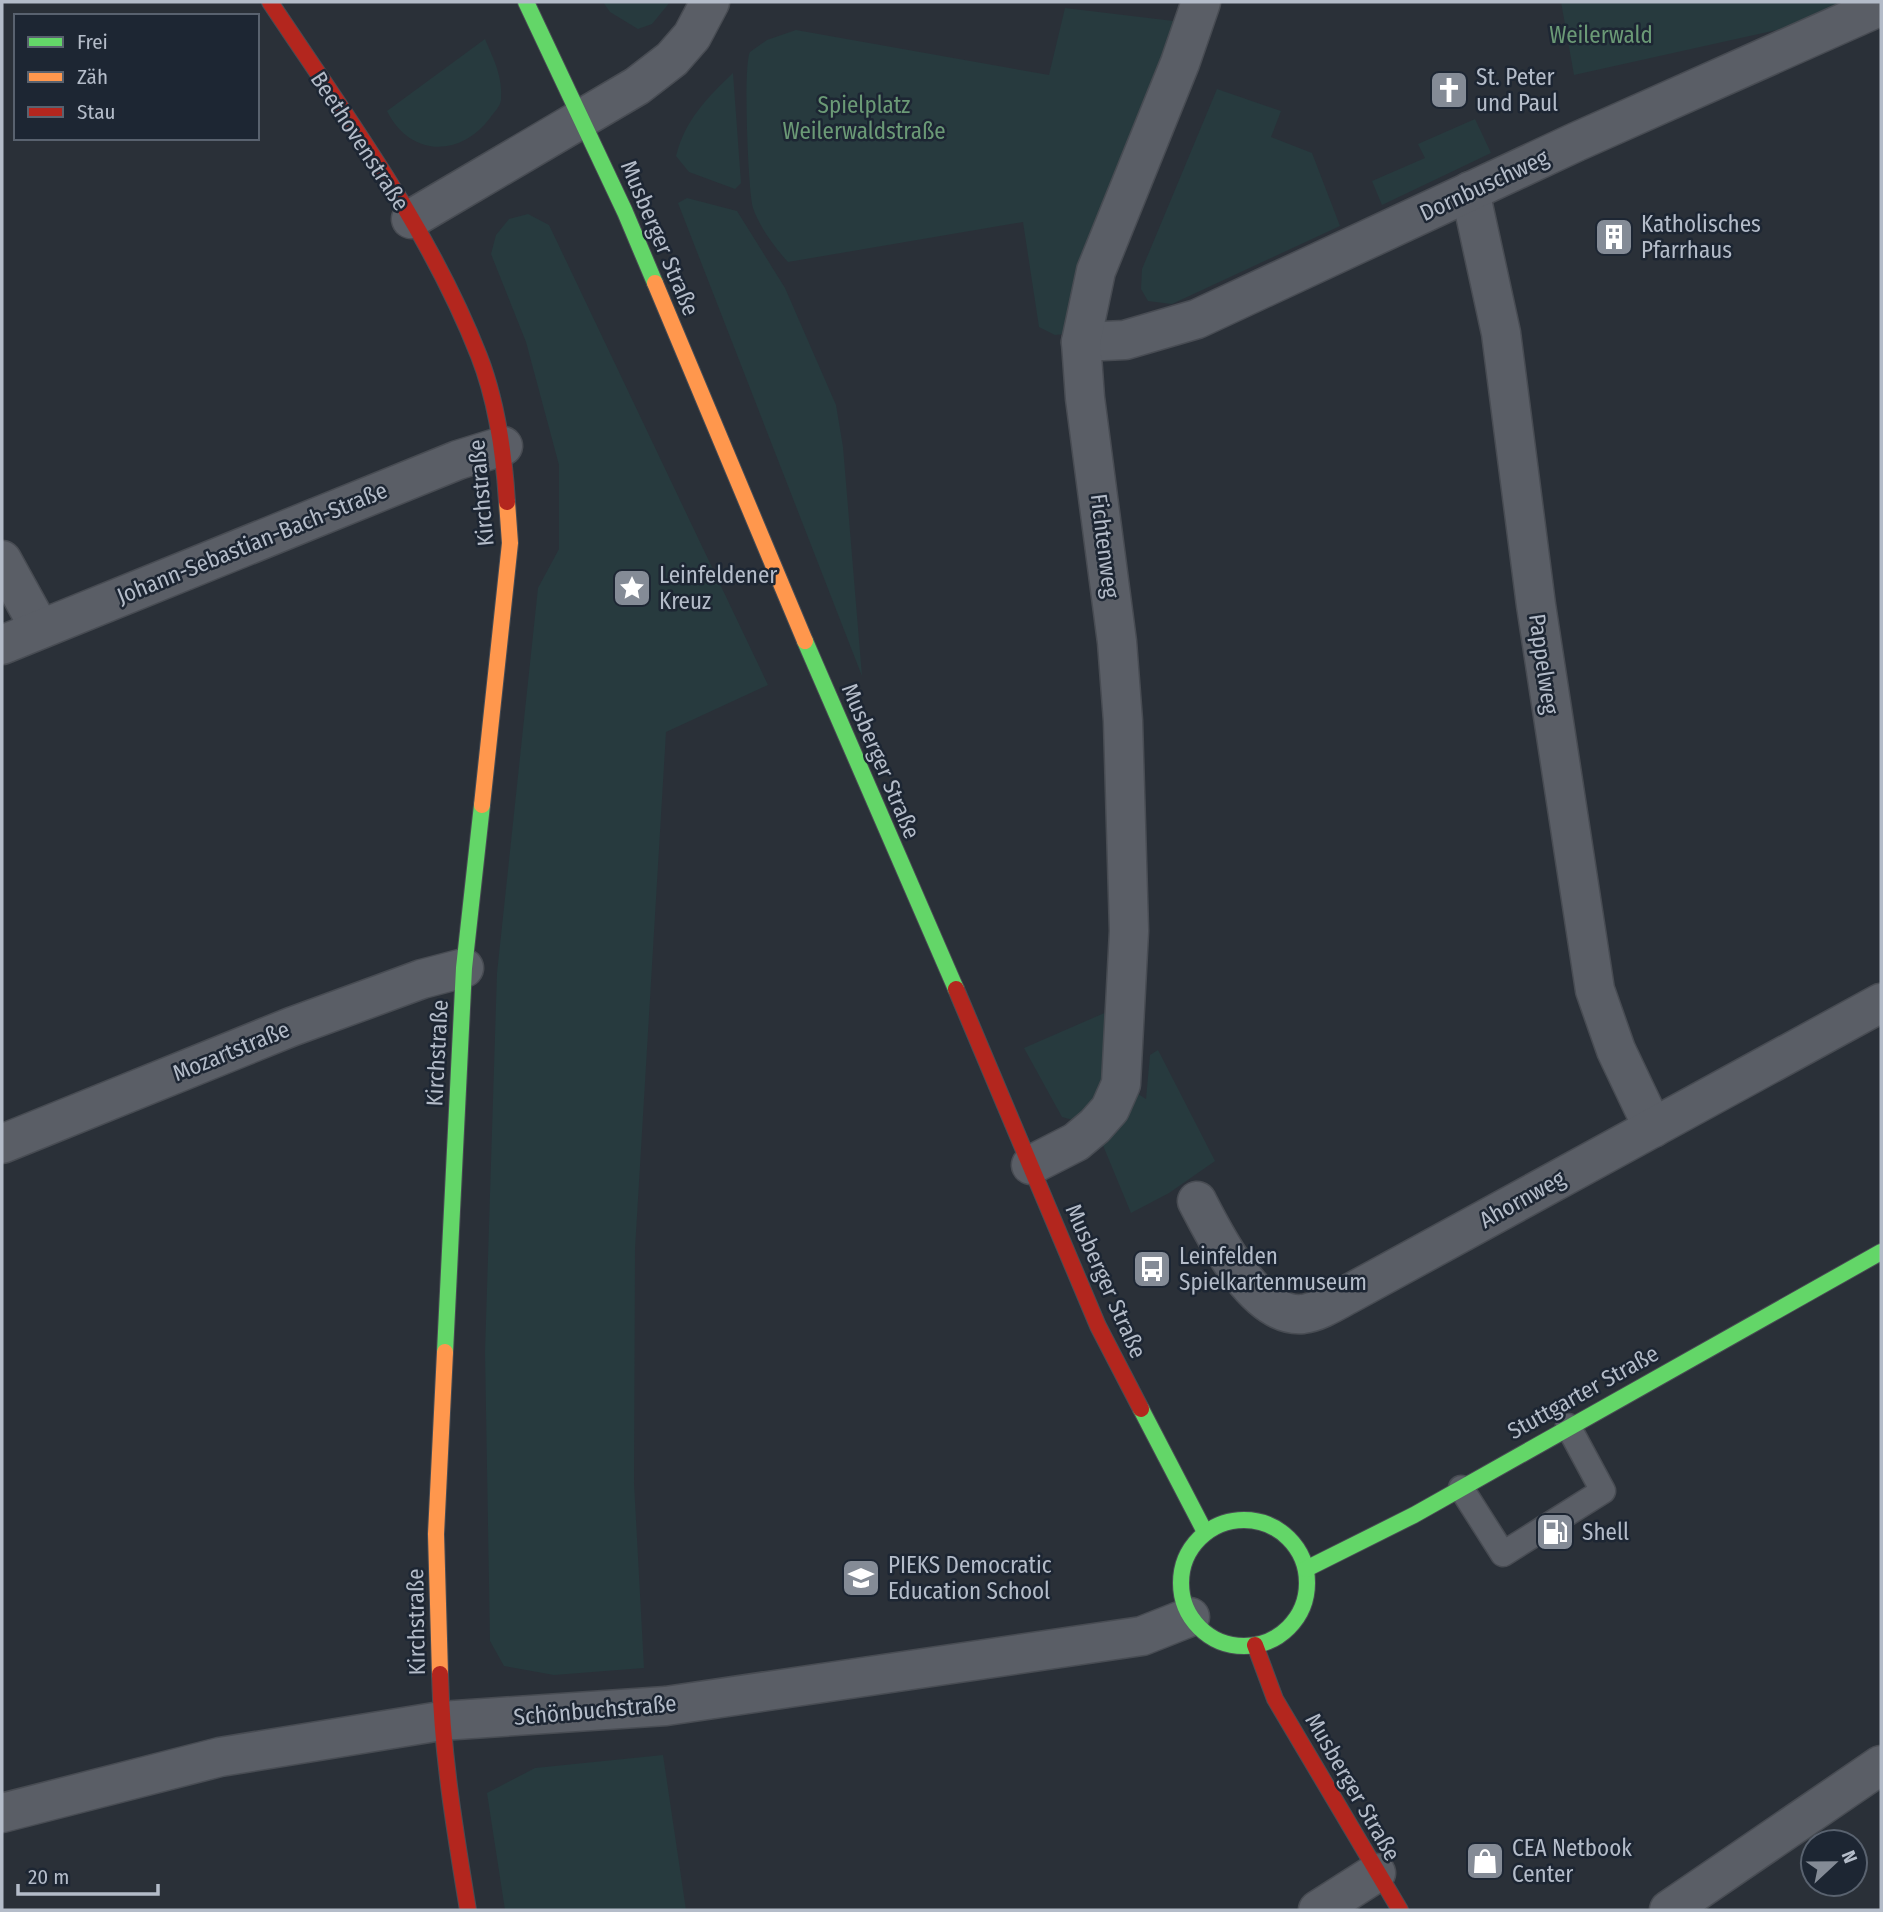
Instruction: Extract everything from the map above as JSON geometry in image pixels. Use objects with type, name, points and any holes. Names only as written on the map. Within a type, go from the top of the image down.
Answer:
[{"type":"main road","name":"Beethovenstraße","points":[[270,2],[411,219]]},
{"type":"main road","name":"Musberger Straße","points":[[526,2],[582,117],[667,312],[849,747],[1098,1326],[1206,1532]]},
{"type":"main road","name":"Kirchstraße","points":[[411,219],[444,278],[480,358],[503,446],[510,543],[464,968],[436,1534],[441,1721],[451,1811],[468,1910]]},
{"type":"main road","name":"Stuttgarter Straße","points":[[1306,1569],[1365,1541],[1881,1252]]},
{"type":"main road","points":[[1254,1520],[1278,1529],[1296,1546],[1306,1569],[1307,1589],[1302,1609],[1291,1626],[1275,1639],[1255,1646],[1237,1646],[1219,1641],[1203,1631],[1190,1617],[1183,1600],[1181,1581],[1184,1562],[1192,1545],[1206,1532],[1229,1521],[1254,1520]]},
{"type":"main road","name":"Musberger Straße","points":[[1255,1646],[1275,1699],[1400,1910]]},
{"type":"street","name":"Beethovenstraße","points":[[411,219],[637,86],[672,60],[692,36],[710,2]]},
{"type":"street","name":"Fichtenweg","points":[[1031,1165],[1076,1142],[1110,1109],[1121,1084],[1129,931],[1126,796],[1117,642],[1085,398],[1081,342],[1096,271],[1175,75],[1200,2]]},
{"type":"street","name":"Dornbuschweg","points":[[1081,342],[1125,340],[1197,319],[1470,191],[1880,13]]},
{"type":"street","name":"Pappelweg","points":[[1470,191],[1501,333],[1538,618],[1595,990],[1616,1051],[1653,1128]]},
{"type":"street","name":"Johann-Sebastian-Bach-Straße","points":[[2,645],[458,460],[503,446]]},
{"type":"street","points":[[2,560],[40,629]]},
{"type":"street","name":"Mozartstraße","points":[[2,1144],[291,1027],[422,979],[464,968]]},
{"type":"street","name":"Ahornweg","points":[[1197,1201],[1228,1256],[1250,1286],[1267,1302],[1284,1312],[1303,1314],[1347,1295],[1881,1003]]},
{"type":"street","name":"Schönbuchstraße","points":[[2,1814],[220,1757],[441,1721],[666,1706],[1142,1636],[1190,1617]]},
{"type":"street","points":[[1669,1910],[1881,1765]]},
{"type":"street","points":[[1318,1910],[1376,1873]]},
{"type":"lane","points":[[1461,1488],[1503,1553],[1603,1491],[1568,1426]]},
{"type":"green space","points":[[603,2],[670,2],[652,24],[638,29],[610,12]]},
{"type":"green space","name":"Weilerwald","points":[[1561,2],[1881,2],[1876,8],[1574,75]]},
{"type":"green space","name":"Spielplatz Weilerwaldstraße","points":[[1065,8],[1182,22],[1064,334],[1055,335],[1039,327],[1023,222],[788,262],[759,222],[751,197],[747,128],[750,52],[767,40],[796,30],[1049,75]]},
{"type":"green space","points":[[485,39],[501,84],[501,100],[490,118],[478,131],[450,145],[436,147],[409,137],[387,111]]},
{"type":"green space","points":[[733,73],[741,183],[735,189],[689,172],[676,156],[691,121]]},
{"type":"green space","points":[[1217,89],[1281,111],[1271,137],[1312,153],[1340,226],[1172,304],[1148,301],[1141,289],[1142,269]]},
{"type":"green space","points":[[1475,119],[1491,153],[1382,205],[1372,181],[1425,158],[1418,144]]},
{"type":"green space","points":[[687,198],[737,211],[785,288],[836,405],[843,447],[862,676],[678,203]]},
{"type":"green space","points":[[528,214],[549,225],[768,685],[666,732],[635,1249],[634,1483],[644,1668],[554,1675],[504,1666],[490,1641],[485,1352],[497,973],[538,588],[559,549],[559,465],[526,342],[491,254],[496,235],[509,219]]},
{"type":"green space","points":[[1109,1011],[1108,1075],[1146,1099],[1150,1055],[1158,1050],[1215,1161],[1169,1193],[1131,1213],[1095,1126],[1062,1117],[1024,1048]]},
{"type":"green space","points":[[663,1755],[686,1910],[505,1910],[487,1793],[535,1768]]},
{"type":"traffic: fast","points":[[526,2],[625,212],[655,283]]},
{"type":"traffic: fast","points":[[805,641],[956,989]]},
{"type":"traffic: fast","points":[[445,1352],[464,968],[482,805]]},
{"type":"traffic: fast","points":[[1306,1569],[1414,1515],[1881,1252]]},
{"type":"traffic: fast","points":[[1141,1409],[1205,1532]]},
{"type":"traffic: fast","points":[[1244,1520],[1268,1525],[1289,1538],[1302,1559],[1307,1583],[1302,1607],[1289,1628],[1268,1641],[1244,1646],[1220,1641],[1199,1628],[1186,1607],[1181,1583],[1186,1559],[1199,1538],[1220,1525],[1244,1520]]},
{"type":"traffic: slow","points":[[655,283],[805,641]]},
{"type":"traffic: slow","points":[[482,805],[510,543],[507,502]]},
{"type":"traffic: slow","points":[[440,1674],[436,1534],[445,1352]]},
{"type":"traffic: jam","points":[[270,2],[384,173],[459,309],[491,391],[502,446],[507,502]]},
{"type":"traffic: jam","points":[[956,989],[1098,1326],[1141,1409]]},
{"type":"traffic: jam","points":[[1255,1645],[1275,1699],[1400,1910]]},
{"type":"traffic: jam","points":[[440,1674],[446,1763],[468,1910]]},
{"type":"place","name":"St. Peter und Paul","points":[[1449,90]]},
{"type":"place","name":"Katholisches Pfarrhaus","points":[[1614,237]]},
{"type":"place","name":"Leinfeldener Kreuz","points":[[632,588]]},
{"type":"place","name":"Leinfelden Spielkartenmuseum","points":[[1152,1269]]},
{"type":"place","name":"Shell","points":[[1555,1532]]},
{"type":"place","name":"PIEKS Democratic Education School","points":[[861,1578]]},
{"type":"place","name":"CEA Netbook Center","points":[[1485,1861]]}]
